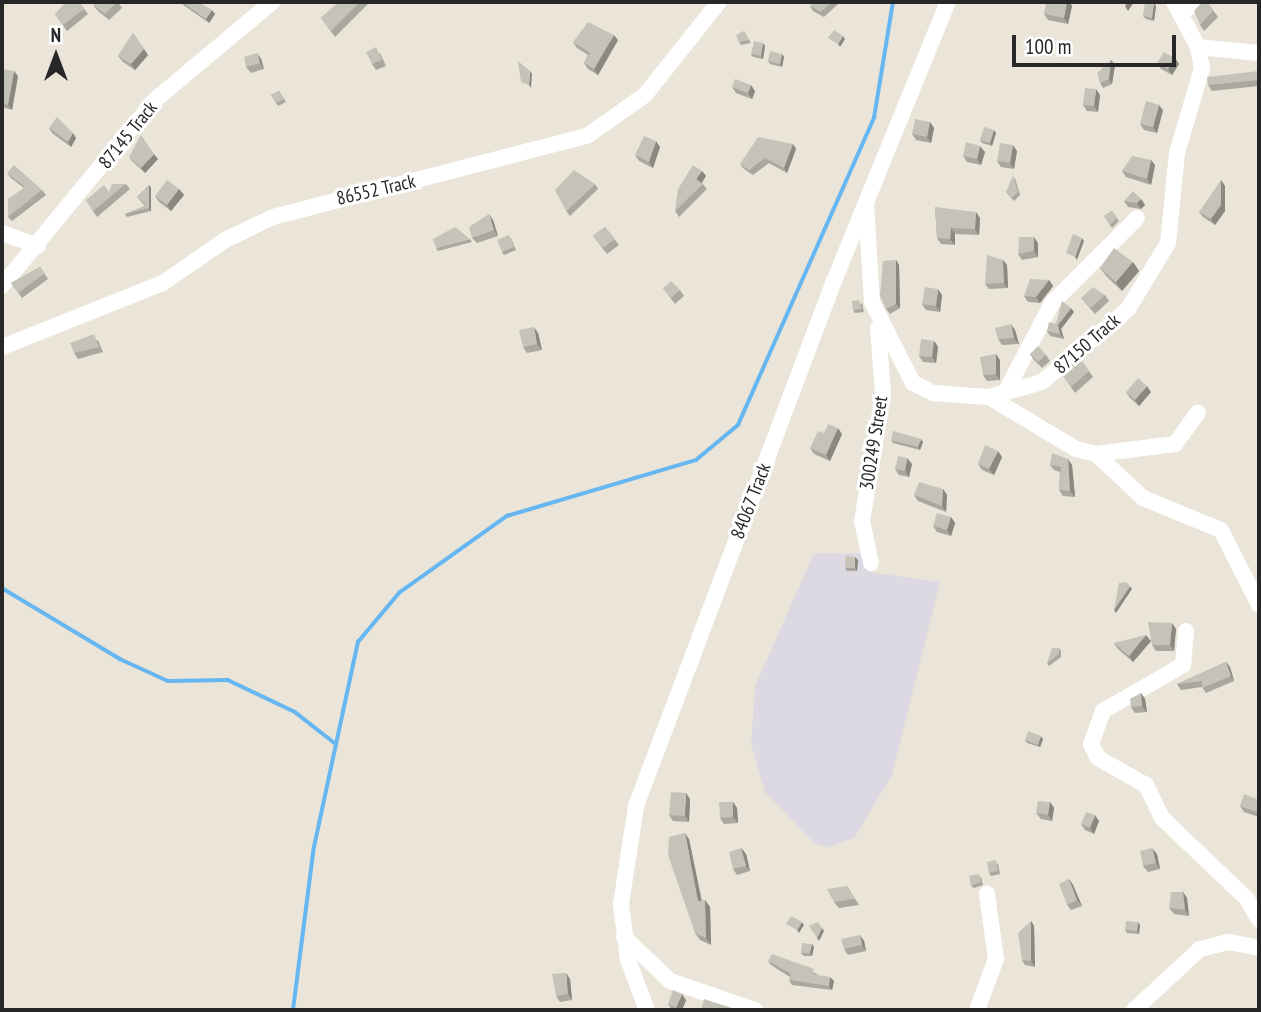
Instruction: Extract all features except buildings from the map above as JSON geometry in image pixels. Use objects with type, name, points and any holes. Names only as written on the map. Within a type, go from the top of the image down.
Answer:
[{"type":"street","name":"87145 Track","points":[[2,286],[38,246],[155,100],[272,2]]},
{"type":"street","name":"86552 Track","points":[[2,347],[163,283],[225,240],[273,217],[587,136],[645,95],[719,2]]},
{"type":"street","name":"84067 Track","points":[[647,1010],[624,937],[621,888],[636,806],[866,204],[948,2]]},
{"type":"street","points":[[1179,7],[1196,2]]},
{"type":"street","name":"87150 Track","points":[[866,204],[878,322],[919,388],[997,395],[1036,386],[1128,309],[1158,268],[1172,225],[1177,153],[1201,76],[1198,47],[1179,7]]},
{"type":"street","points":[[1198,47],[1259,53]]},
{"type":"street","points":[[1137,218],[1052,303],[997,395],[1076,449],[1096,454],[1175,444],[1198,412]]},
{"type":"street","points":[[2,233],[38,246]]},
{"type":"street","name":"300249 Street","points":[[871,563],[862,520],[883,394],[878,322]]},
{"type":"street","points":[[1096,454],[1143,498],[1219,528],[1259,605]]},
{"type":"street","points":[[1186,631],[1183,665],[1103,711],[1091,744],[1098,758],[1146,785],[1161,818],[1247,900],[1259,920]]},
{"type":"street","points":[[977,1010],[996,960],[987,894]]},
{"type":"street","points":[[624,937],[670,981],[755,1010]]},
{"type":"street","points":[[1134,1010],[1200,949],[1229,942],[1259,947]]},
{"type":"shaded area","points":[[814,553],[864,553],[869,572],[940,582],[892,775],[855,837],[828,848],[814,843],[765,792],[751,744],[755,686]]},
{"type":"waterway","points":[[293,1010],[314,847],[358,642],[399,593],[507,516],[696,460],[738,425],[874,118],[893,2]]},
{"type":"waterway","points":[[2,588],[120,659],[168,681],[228,680],[295,712],[336,744]]}]
